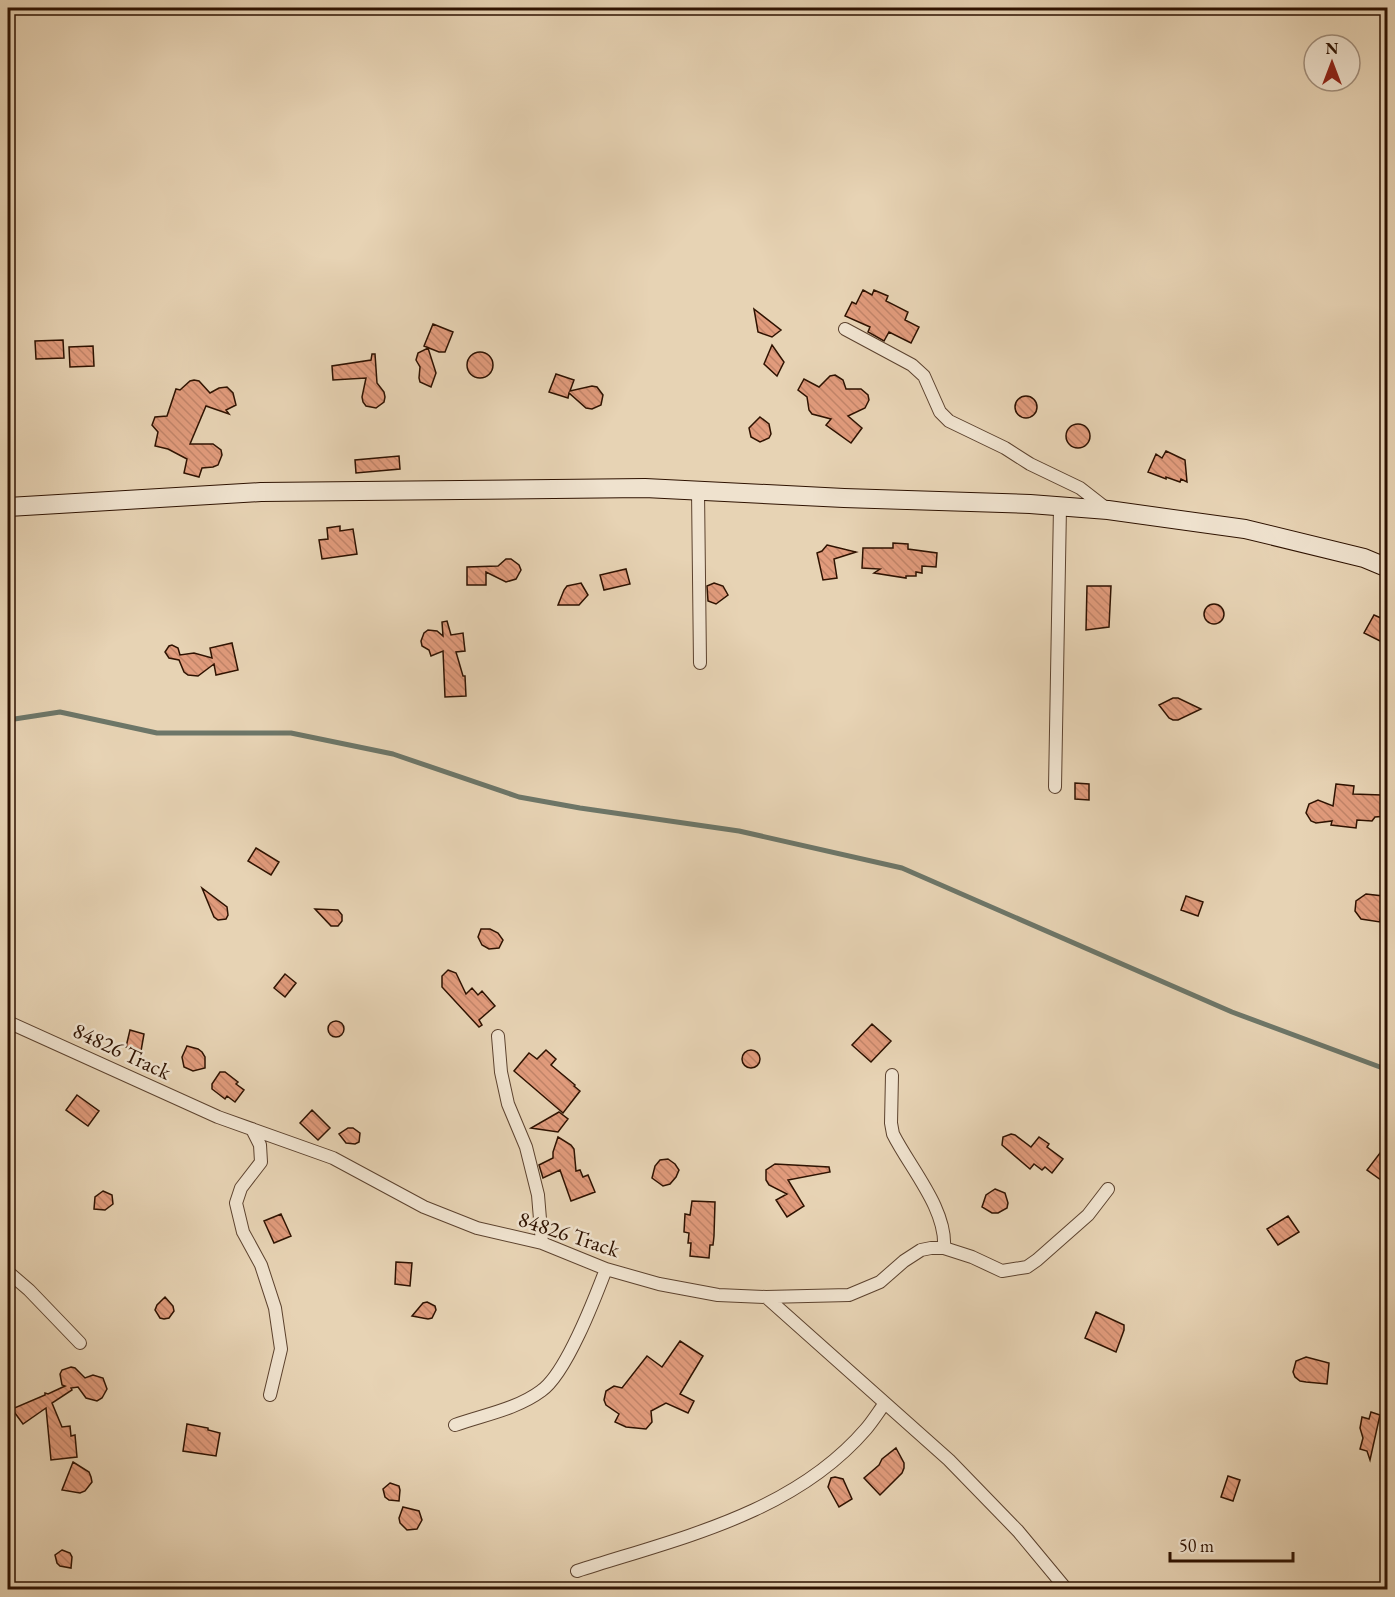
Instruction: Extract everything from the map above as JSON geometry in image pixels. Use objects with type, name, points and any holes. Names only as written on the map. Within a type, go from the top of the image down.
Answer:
[{"type":"street","points":[[845,329],[912,365],[924,376],[940,412],[948,421],[1005,448],[1030,464],[1080,489],[1108,510]]},
{"type":"street","points":[[8,507],[261,492],[645,488],[1108,510],[1245,529],[1364,558],[1388,568]]},
{"type":"street","points":[[698,491],[700,663]]},
{"type":"street","points":[[1055,787],[1060,507]]},
{"type":"street","name":"84826 Track","points":[[8,1022],[196,1107],[333,1158],[424,1207],[477,1228],[542,1244],[606,1269],[659,1284],[718,1295],[766,1297],[849,1295],[880,1282],[921,1250],[945,1248],[1002,1271],[1027,1267],[1088,1215],[1108,1190]]},
{"type":"street","points":[[498,1036],[501,1072],[508,1104],[526,1147],[538,1195],[542,1244]]},
{"type":"street","points":[[892,1076],[891,1123],[893,1134],[938,1214],[945,1231],[945,1248]]},
{"type":"street","points":[[252,1129],[260,1145],[261,1162],[241,1188],[236,1203],[243,1232],[261,1265],[276,1308],[281,1349],[270,1395]]},
{"type":"street","points":[[455,1425],[516,1404],[542,1391],[554,1378],[569,1353],[606,1269]]},
{"type":"street","points":[[8,1272],[80,1343]]},
{"type":"street","points":[[766,1297],[957,1468],[1018,1531],[1065,1589]]},
{"type":"street","points":[[577,1570],[727,1522],[771,1503],[811,1479],[842,1453],[867,1429],[885,1402]]},
{"type":"building","points":[[863,290],[872,295],[874,290],[888,296],[886,301],[908,312],[905,320],[919,327],[911,343],[889,332],[884,341],[868,332],[870,327],[845,316],[852,302],[856,304]]},
{"type":"building","points":[[754,309],[781,330],[772,337],[758,332]]},
{"type":"building","points":[[433,324],[453,332],[445,352],[424,346]]},
{"type":"building","points":[[63,340],[64,358],[36,359],[35,341]]},
{"type":"building","points":[[772,345],[784,362],[777,376],[764,364]]},
{"type":"building","points":[[93,346],[94,366],[70,367],[69,347]]},
{"type":"building","points":[[428,348],[436,373],[431,387],[420,382],[420,367],[416,360],[418,353]]},
{"type":"building","points":[[480,352],[489,356],[493,365],[489,374],[480,378],[471,374],[467,365],[471,356]]},
{"type":"building","points":[[372,354],[375,354],[377,383],[385,397],[384,402],[376,408],[366,406],[363,402],[366,378],[333,380],[332,366],[371,360]]},
{"type":"building","points":[[556,374],[574,380],[570,391],[597,387],[603,395],[601,405],[592,409],[586,408],[569,393],[568,398],[549,392]]},
{"type":"building","points":[[835,375],[843,380],[846,389],[861,389],[868,395],[869,400],[865,408],[848,416],[862,428],[851,443],[826,425],[831,419],[812,414],[807,397],[798,390],[804,379],[819,387],[830,376]]},
{"type":"building","points":[[194,380],[199,381],[210,393],[227,387],[233,393],[236,405],[226,410],[229,414],[206,406],[190,444],[213,444],[221,450],[222,455],[218,465],[202,468],[199,477],[184,473],[187,459],[168,449],[155,446],[158,432],[152,425],[155,417],[167,416],[176,389],[180,390]]},
{"type":"building","points":[[1022,396],[1030,396],[1037,403],[1037,411],[1030,418],[1022,418],[1015,411],[1015,403]]},
{"type":"building","points":[[760,417],[769,424],[771,434],[769,438],[760,442],[751,437],[749,428]]},
{"type":"building","points":[[1078,424],[1087,427],[1090,436],[1087,445],[1078,448],[1069,445],[1066,436],[1069,427]]},
{"type":"building","points":[[1166,451],[1185,460],[1187,482],[1181,479],[1180,482],[1166,477],[1166,479],[1148,472],[1156,454],[1162,458]]},
{"type":"building","points":[[399,456],[400,469],[356,473],[355,460]]},
{"type":"building","points":[[340,526],[340,531],[353,529],[357,554],[322,559],[319,540],[328,539],[327,528]]},
{"type":"building","points":[[893,543],[908,544],[908,549],[937,553],[936,567],[922,566],[922,573],[916,572],[916,576],[906,576],[906,578],[874,573],[880,569],[862,568],[863,548],[893,548]]},
{"type":"building","points":[[827,545],[856,552],[834,559],[837,578],[823,580],[817,553]]},
{"type":"building","points":[[506,559],[511,559],[519,565],[521,570],[516,579],[506,582],[486,572],[486,585],[467,585],[467,567],[498,566]]},
{"type":"building","points":[[626,569],[630,584],[604,590],[600,575]]},
{"type":"building","points":[[581,583],[588,595],[579,605],[558,605],[567,586]]},
{"type":"building","points":[[714,583],[723,586],[728,595],[716,604],[708,601],[707,586]]},
{"type":"building","points":[[1087,586],[1111,586],[1109,627],[1086,630]]},
{"type":"building","points":[[1210,604],[1218,604],[1224,610],[1224,618],[1218,624],[1210,624],[1204,618],[1204,610]]},
{"type":"building","points":[[1374,615],[1388,621],[1388,645],[1364,633]]},
{"type":"building","points":[[447,621],[451,635],[463,633],[465,651],[456,652],[463,676],[465,676],[466,696],[445,697],[443,651],[431,656],[429,650],[422,646],[424,633],[428,630],[437,631],[443,636],[442,622]]},
{"type":"building","points":[[232,643],[238,670],[216,675],[214,664],[198,676],[188,675],[184,672],[179,660],[169,658],[165,652],[172,645],[178,648],[180,655],[194,653],[212,658],[210,648]]},
{"type":"building","points":[[1178,698],[1201,709],[1178,720],[1173,720],[1159,705]]},
{"type":"building","points":[[1075,783],[1089,784],[1089,800],[1075,799]]},
{"type":"building","points":[[1336,784],[1354,786],[1353,794],[1382,795],[1388,799],[1388,816],[1375,817],[1372,821],[1357,820],[1356,828],[1331,825],[1332,821],[1316,823],[1311,821],[1306,813],[1309,804],[1318,800],[1333,806]]},
{"type":"building","points":[[256,848],[279,862],[271,875],[248,861]]},
{"type":"building","points":[[202,888],[227,907],[226,919],[218,920],[214,917]]},
{"type":"building","points":[[1366,894],[1383,896],[1380,922],[1361,919],[1355,911],[1356,901]]},
{"type":"building","points":[[1186,896],[1203,902],[1198,916],[1181,910]]},
{"type":"building","points":[[315,909],[338,910],[342,915],[342,921],[338,926],[331,926]]},
{"type":"building","points":[[481,929],[490,929],[498,933],[503,940],[499,948],[489,949],[482,945],[478,937]]},
{"type":"building","points":[[448,970],[456,973],[466,994],[472,988],[478,995],[482,991],[495,1006],[479,1020],[482,1025],[479,1027],[442,987],[442,976]]},
{"type":"building","points":[[285,974],[296,983],[285,997],[274,988]]},
{"type":"building","points":[[333,1021],[339,1021],[344,1029],[342,1035],[333,1037],[328,1032],[328,1026]]},
{"type":"building","points":[[872,1024],[891,1041],[871,1062],[852,1045]]},
{"type":"building","points":[[130,1030],[144,1034],[141,1051],[126,1047]]},
{"type":"building","points":[[187,1046],[202,1052],[205,1057],[205,1068],[193,1071],[184,1067],[182,1057]]},
{"type":"building","points":[[546,1050],[556,1059],[551,1065],[580,1091],[563,1113],[514,1071],[529,1053],[537,1059]]},
{"type":"building","points":[[751,1050],[757,1053],[760,1059],[757,1065],[751,1068],[745,1065],[742,1059],[745,1053]]},
{"type":"building","points":[[220,1072],[225,1072],[244,1090],[235,1102],[227,1096],[225,1099],[212,1089],[212,1084]]},
{"type":"building","points":[[77,1095],[99,1111],[88,1126],[66,1110]]},
{"type":"building","points":[[312,1110],[330,1128],[318,1140],[300,1123]]},
{"type":"building","points":[[559,1112],[568,1119],[558,1132],[531,1128]]},
{"type":"building","points":[[348,1128],[353,1128],[360,1133],[359,1142],[346,1143],[339,1134]]},
{"type":"building","points":[[1011,1134],[1031,1147],[1039,1137],[1049,1144],[1047,1147],[1063,1159],[1052,1173],[1045,1167],[1042,1170],[1034,1164],[1030,1169],[1002,1145],[1003,1137]]},
{"type":"building","points":[[558,1137],[574,1149],[576,1171],[580,1170],[583,1177],[588,1175],[595,1192],[571,1201],[560,1170],[543,1178],[539,1165],[553,1158]]},
{"type":"building","points":[[1380,1153],[1388,1159],[1388,1185],[1367,1170]]},
{"type":"building","points":[[668,1159],[679,1170],[670,1184],[663,1186],[652,1178],[655,1166],[660,1160]]},
{"type":"building","points":[[775,1164],[829,1167],[830,1172],[788,1180],[804,1206],[787,1217],[776,1200],[787,1194],[769,1185],[766,1180],[766,1170]]},
{"type":"building","points":[[995,1189],[1005,1193],[1008,1203],[1007,1208],[998,1213],[992,1213],[982,1207],[986,1195]]},
{"type":"building","points":[[103,1191],[112,1195],[113,1204],[105,1210],[94,1209],[95,1197]]},
{"type":"building","points":[[692,1201],[715,1202],[714,1236],[713,1245],[710,1245],[709,1258],[690,1256],[689,1233],[684,1232],[685,1214],[690,1215]]},
{"type":"building","points":[[281,1214],[291,1236],[274,1243],[264,1221]]},
{"type":"building","points":[[1288,1216],[1299,1232],[1278,1245],[1267,1229]]},
{"type":"building","points":[[396,1262],[412,1263],[410,1286],[395,1284]]},
{"type":"building","points":[[165,1297],[173,1306],[174,1311],[169,1318],[164,1319],[160,1318],[155,1310]]},
{"type":"building","points":[[427,1302],[435,1306],[436,1310],[432,1318],[412,1316],[423,1303]]},
{"type":"building","points":[[1096,1312],[1124,1325],[1116,1352],[1085,1338]]},
{"type":"building","points":[[680,1341],[703,1356],[680,1394],[694,1401],[688,1413],[666,1403],[651,1411],[652,1422],[646,1429],[626,1427],[615,1422],[619,1414],[606,1405],[604,1400],[606,1391],[614,1386],[622,1388],[647,1356],[662,1367]]},
{"type":"building","points":[[1306,1357],[1329,1363],[1327,1384],[1300,1381],[1295,1377],[1293,1372],[1296,1361]]},
{"type":"building","points":[[71,1367],[85,1378],[93,1375],[103,1378],[107,1389],[102,1398],[97,1401],[86,1398],[78,1387],[71,1388],[72,1390],[52,1403],[62,1427],[70,1426],[71,1436],[75,1435],[77,1457],[51,1460],[46,1408],[23,1424],[12,1409],[65,1386],[62,1385],[60,1374],[62,1370]]},
{"type":"building","points":[[1371,1412],[1380,1415],[1370,1460],[1367,1451],[1360,1449],[1363,1438],[1360,1428],[1362,1417],[1369,1419]]},
{"type":"building","points":[[187,1424],[220,1433],[216,1456],[183,1451]]},
{"type":"building","points":[[896,1448],[904,1463],[904,1468],[902,1473],[880,1495],[864,1478]]},
{"type":"building","points":[[73,1462],[89,1472],[91,1477],[92,1482],[85,1491],[80,1493],[62,1490]]},
{"type":"building","points":[[1228,1476],[1240,1480],[1233,1501],[1221,1497]]},
{"type":"building","points":[[831,1478],[843,1479],[852,1499],[839,1507],[828,1487]]},
{"type":"building","points":[[390,1483],[399,1486],[399,1501],[385,1497],[383,1489]]},
{"type":"building","points":[[403,1507],[419,1511],[422,1520],[417,1529],[407,1530],[400,1523],[399,1518]]},
{"type":"building","points":[[62,1550],[70,1553],[72,1557],[71,1568],[60,1566],[57,1563],[55,1555]]},
{"type":"waterway","points":[[8,720],[60,712],[157,733],[291,733],[393,754],[519,797],[739,831],[902,868],[1232,1012],[1388,1070]]}]
